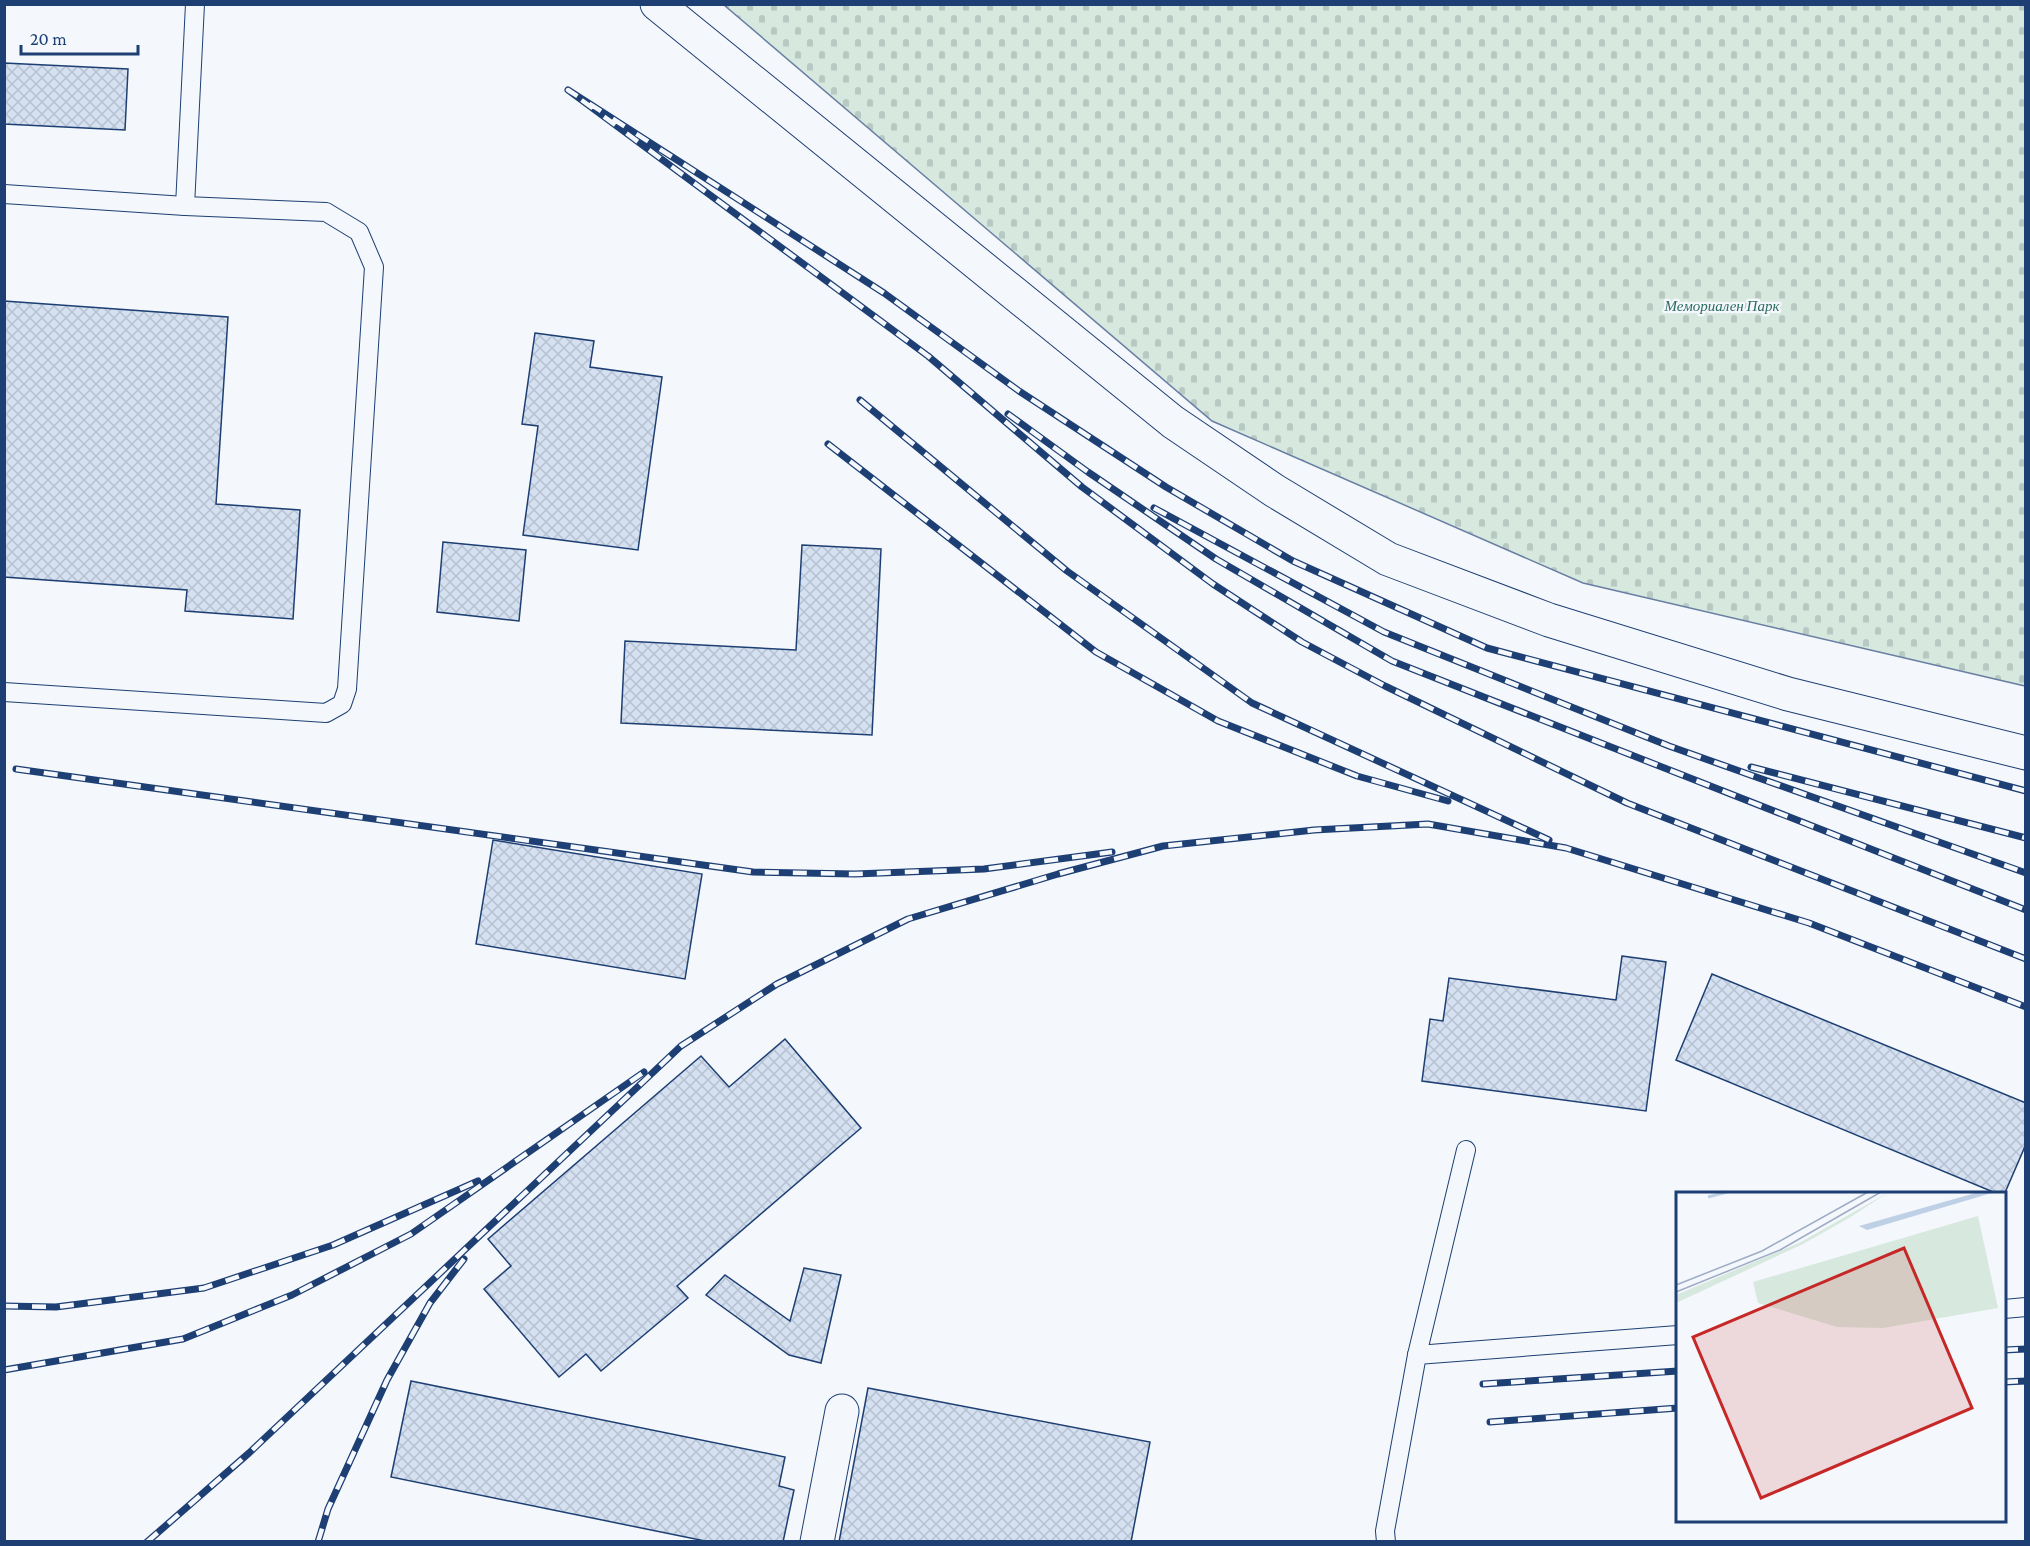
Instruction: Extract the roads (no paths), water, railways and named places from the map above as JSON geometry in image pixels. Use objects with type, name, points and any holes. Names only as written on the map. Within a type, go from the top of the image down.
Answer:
[{"type":"street","points":[[657,4],[1173,422],[1275,492],[1388,559],[1548,620],[1788,694],[2025,753]]},
{"type":"street","points":[[817,1542],[842,1411]]},
{"type":"lane","points":[[185,206],[195,4]]},
{"type":"lane","points":[[4,194],[185,206],[326,212],[359,232],[374,267],[347,689],[342,704],[326,713],[4,693]]},
{"type":"lane","points":[[1386,1542],[1385,1531],[1417,1355],[1466,1150]]},
{"type":"lane","points":[[2006,1309],[2025,1307]]},
{"type":"lane","points":[[1417,1355],[1676,1335]]},
{"type":"railway","points":[[2026,791],[1487,648],[1293,561],[1166,487],[1019,391],[884,293],[568,90],[928,356],[1082,487],[1213,584],[1302,642],[1385,686],[1627,803],[2026,959]]},
{"type":"railway","points":[[860,400],[1067,571],[1252,703],[1549,840]]},
{"type":"railway","points":[[1008,414],[1088,472],[1216,559],[1392,661],[2026,910]]},
{"type":"railway","points":[[828,444],[1096,652],[1218,721],[1357,776],[1448,801]]},
{"type":"railway","points":[[1154,508],[1384,632],[1669,746],[2026,873]]},
{"type":"railway","points":[[1751,767],[2026,838]]},
{"type":"railway","points":[[16,769],[753,872],[855,874],[984,869],[1112,852]]},
{"type":"railway","points":[[147,1542],[249,1453],[681,1046],[777,984],[908,919],[1058,874],[1163,846],[1314,830],[1428,824],[1566,848],[1809,923],[2026,1007]]},
{"type":"railway","points":[[4,1370],[183,1339],[292,1295],[411,1234],[644,1072]]},
{"type":"railway","points":[[4,1306],[56,1307],[204,1288],[333,1245],[478,1181]]},
{"type":"railway","points":[[318,1542],[328,1509],[387,1380],[430,1303],[464,1259]]},
{"type":"railway","points":[[2006,1350],[2026,1349]]},
{"type":"railway","points":[[1483,1384],[1676,1371]]},
{"type":"railway","points":[[2006,1382],[2026,1381]]},
{"type":"railway","points":[[1490,1422],[1676,1408]]},
{"type":"park label","name":"Мемориален Парк","points":[[1722,306]]}]
